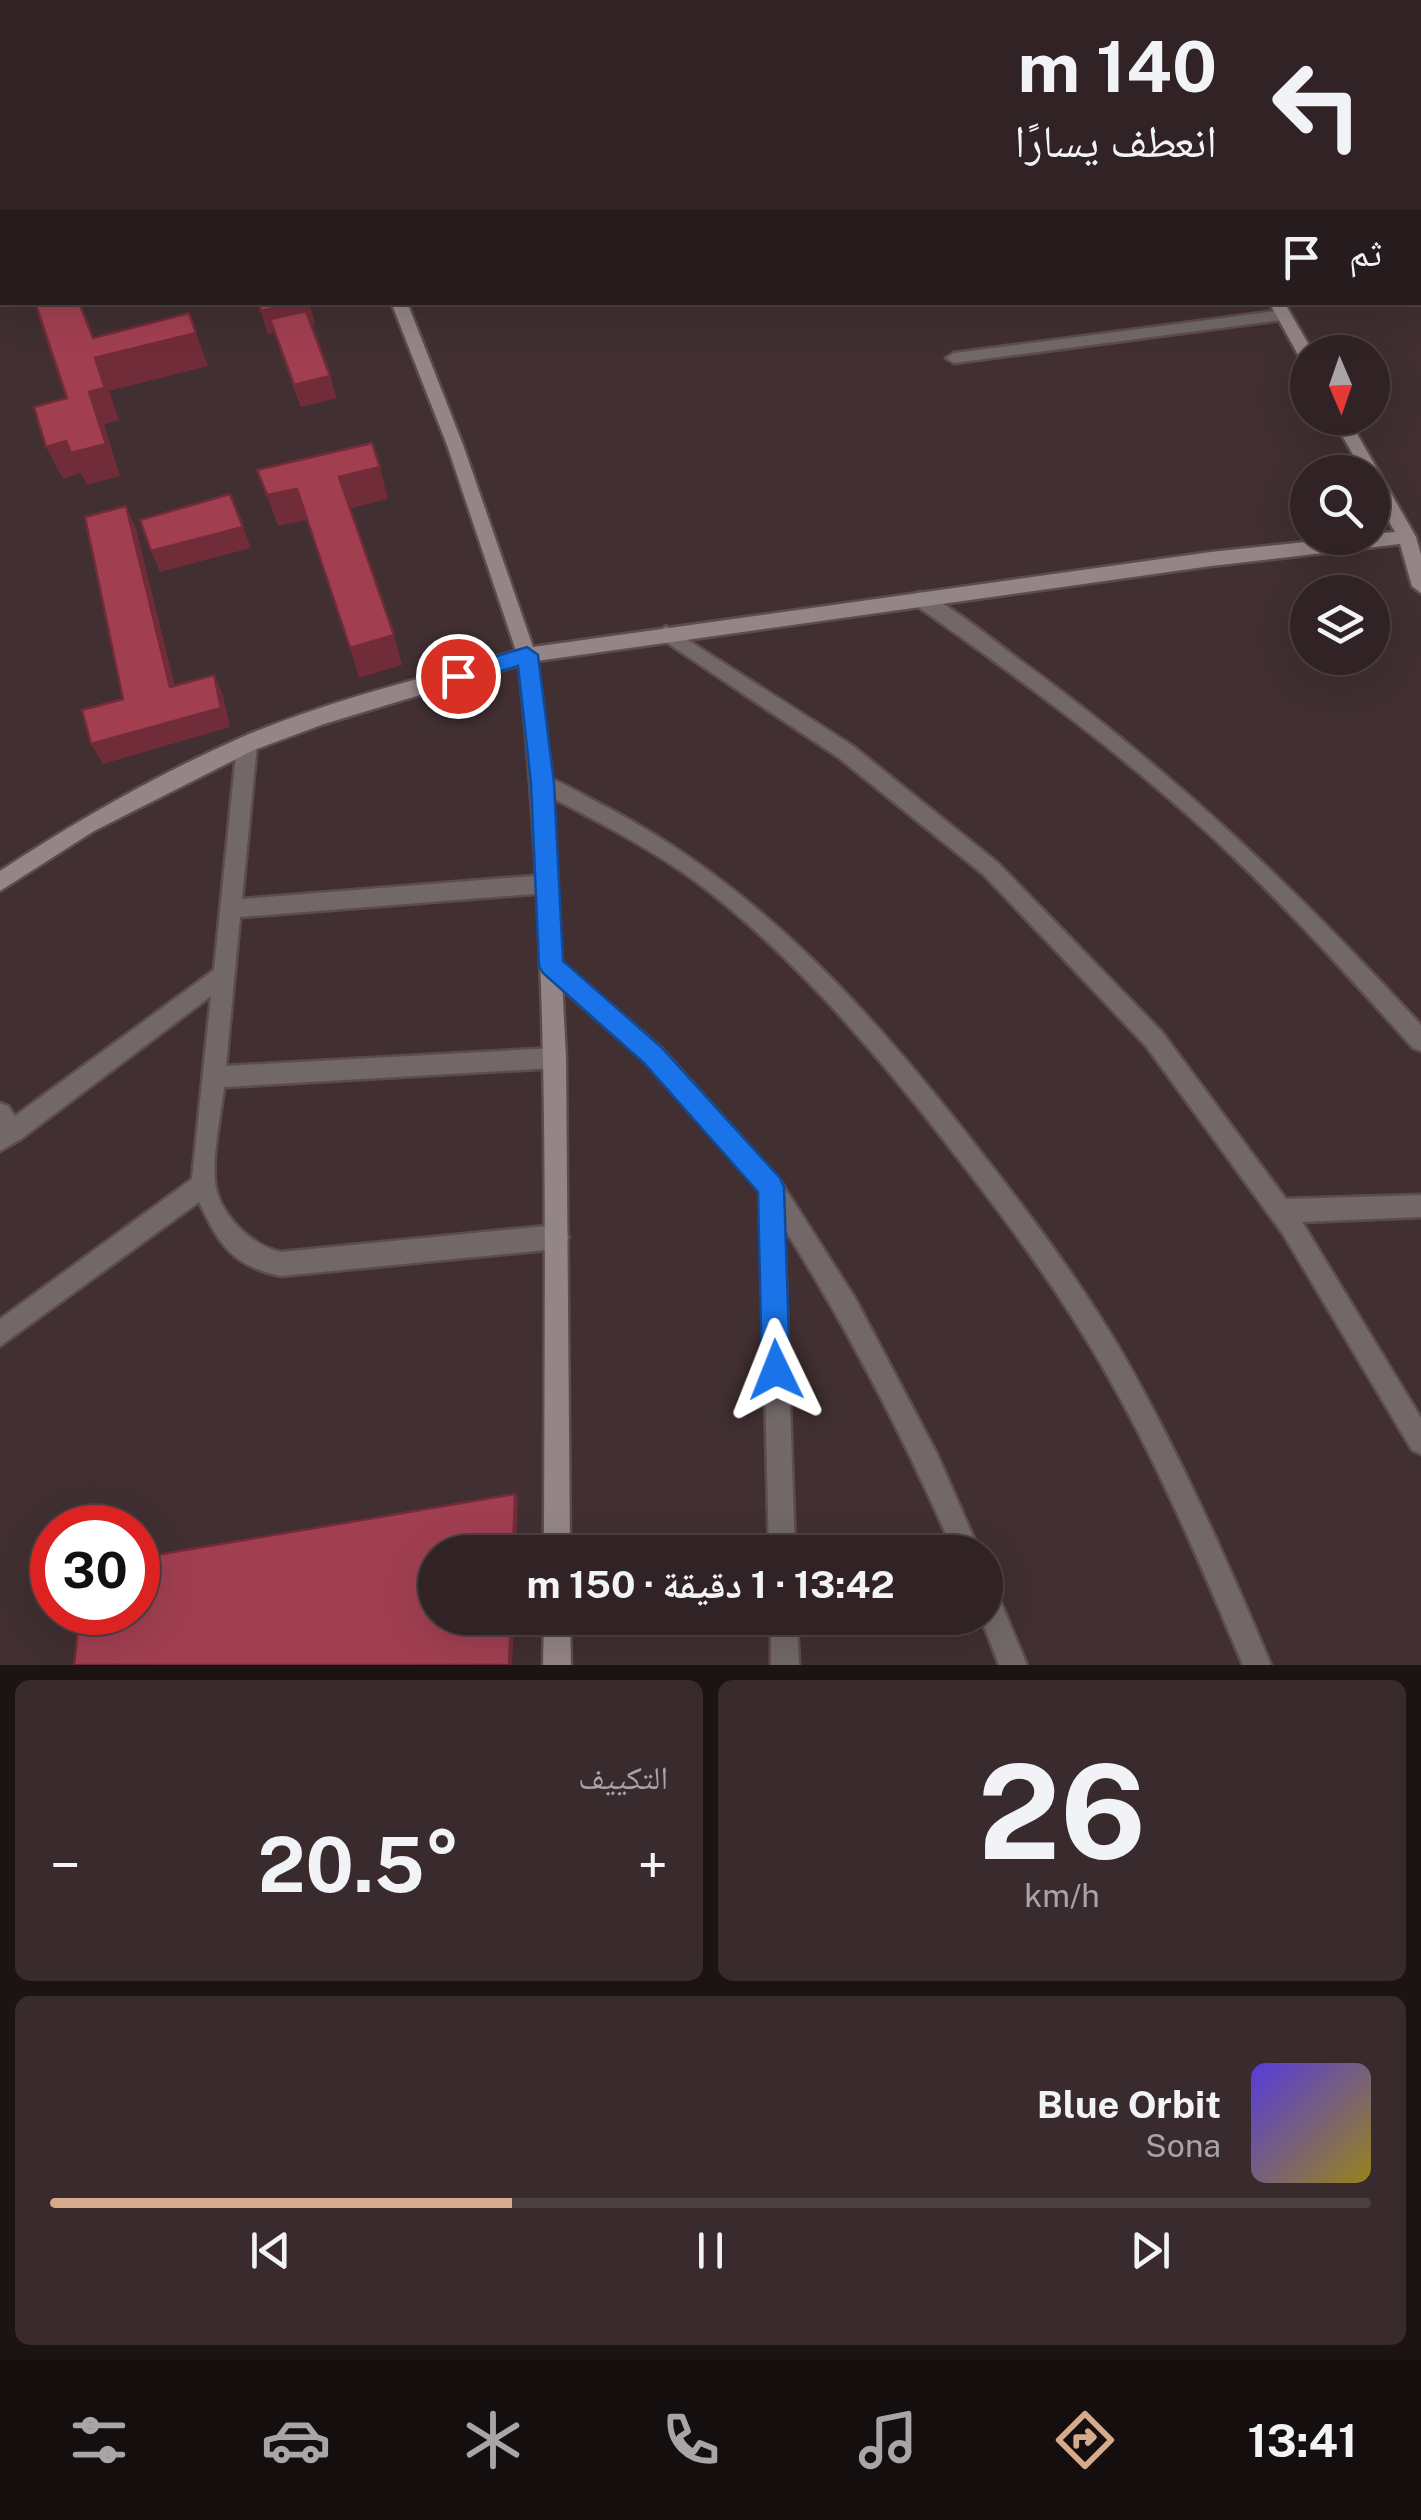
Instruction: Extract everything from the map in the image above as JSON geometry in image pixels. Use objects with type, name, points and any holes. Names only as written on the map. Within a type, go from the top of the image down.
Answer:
[{"type":"street","points":[[400,305],[455,445],[527,655],[542,783],[551,966],[557,1237],[556,1535]]},
{"type":"street","points":[[954,358],[1280,309],[1295,335]]},
{"type":"street","points":[[1390,501],[1414,538],[1421,586]]},
{"type":"street","points":[[0,882],[87,825],[247,744],[320,717],[527,655],[1211,559],[1414,538]]},
{"type":"street","points":[[920,600],[1050,690],[1235,846],[1337,947],[1421,1041]]},
{"type":"street","points":[[666,633],[846,752],[991,869],[1154,1039],[1280,1211],[1421,1441]]},
{"type":"street","points":[[247,744],[203,1185],[236,1244],[250,1256],[282,1264],[557,1237]]},
{"type":"street","points":[[542,783],[636,832],[723,890],[825,982],[923,1096],[1024,1225],[1114,1363],[1204,1546],[1257,1665]]},
{"type":"street","points":[[232,910],[546,884]]},
{"type":"street","points":[[551,966],[652,1055],[770,1187],[847,1306],[928,1463],[960,1535]]},
{"type":"street","points":[[4,1128],[226,974]]},
{"type":"street","points":[[216,1077],[554,1058]]},
{"type":"street","points":[[0,1334],[203,1185]]},
{"type":"street","points":[[770,1187],[781,1535]]},
{"type":"street","points":[[1280,1211],[1421,1206]]},
{"type":"street","points":[[556,1635],[556,1665]]},
{"type":"street","points":[[784,1635],[785,1665]]},
{"type":"street","points":[[1002,1635],[1014,1665]]},
{"type":"building","points":[[36,305],[80,305],[93,338],[189,313],[196,333],[95,358],[105,388],[89,392],[106,444],[71,453],[66,441],[46,447],[34,407],[67,398]]},
{"type":"building","points":[[259,305],[287,305],[261,311]]},
{"type":"building","points":[[306,311],[330,376],[294,385],[270,319]]},
{"type":"building","points":[[372,443],[380,467],[339,477],[394,635],[350,648],[297,489],[267,495],[257,470]]},
{"type":"building","points":[[230,494],[243,527],[151,551],[140,520]]},
{"type":"building","points":[[126,506],[170,687],[214,675],[221,708],[91,744],[82,710],[123,699],[85,517]]},
{"type":"building","points":[[515,1494],[514,1535],[418,1535],[418,1635],[510,1635],[509,1665],[74,1665],[77,1635],[160,1635],[160,1554]]},
{"type":"route","points":[[458,676],[527,655],[542,783],[551,966],[652,1055],[770,1187],[776,1370]]}]
